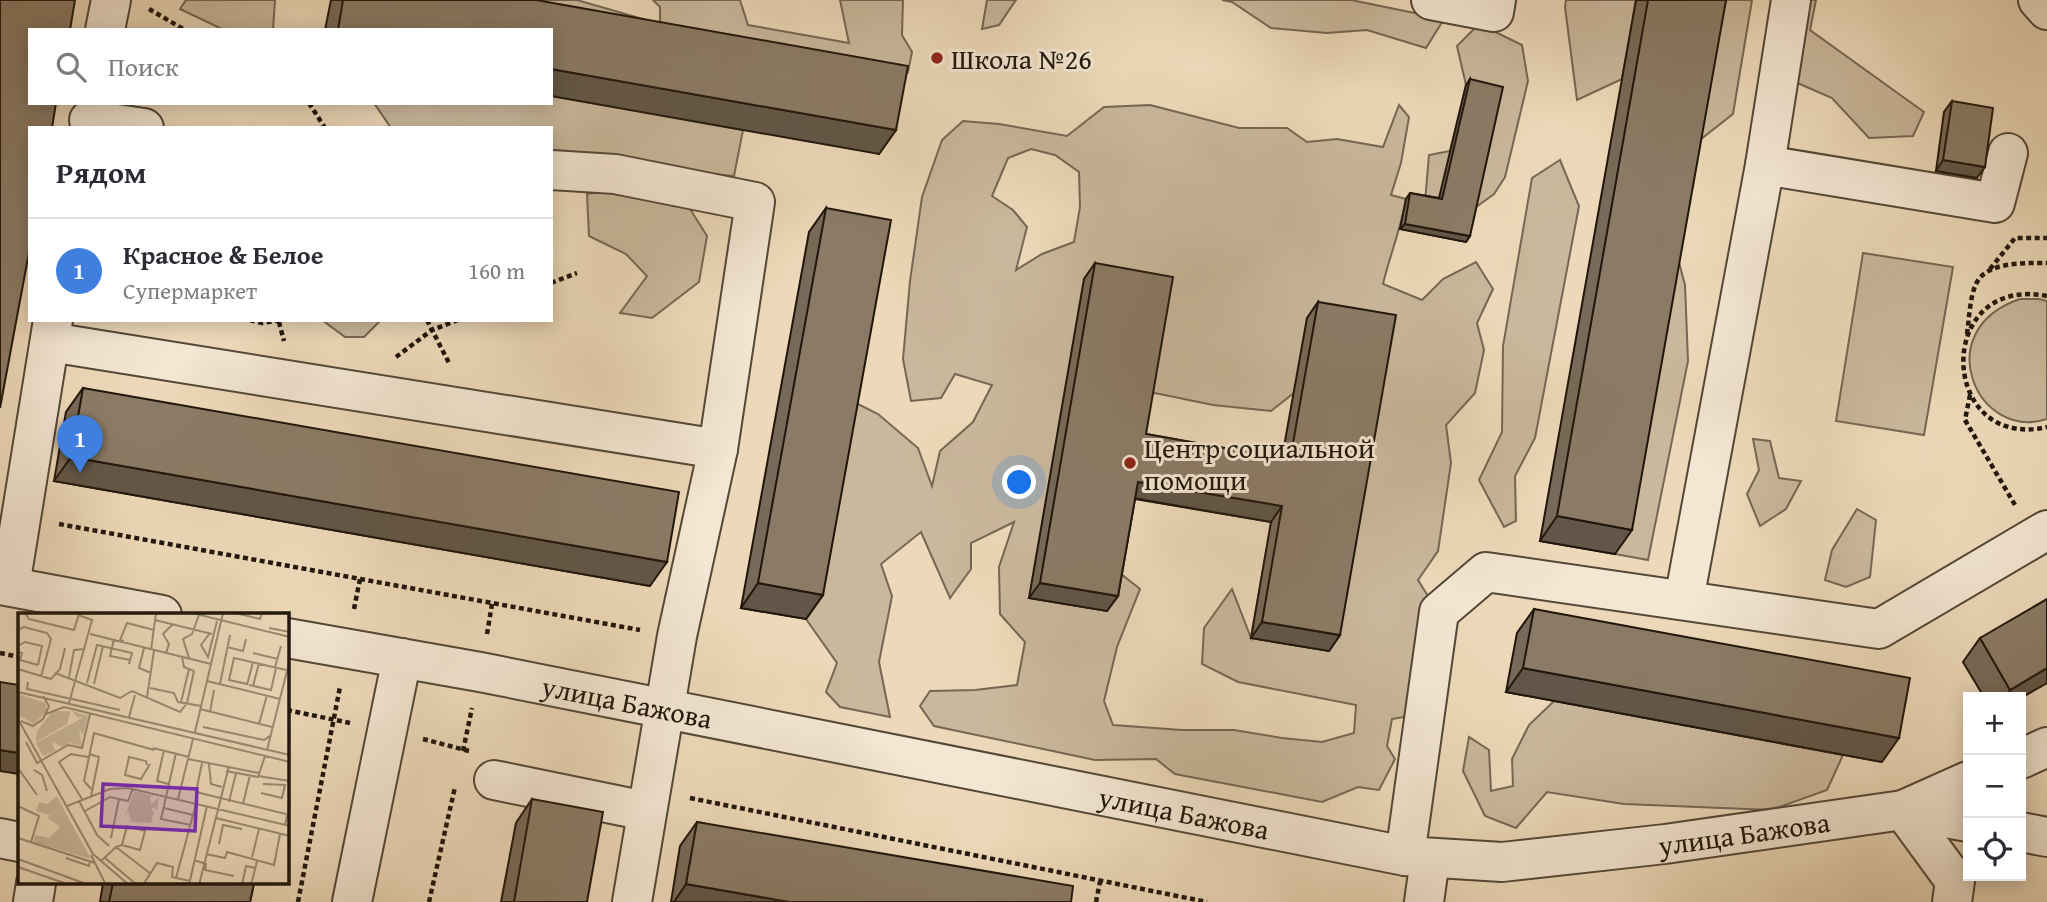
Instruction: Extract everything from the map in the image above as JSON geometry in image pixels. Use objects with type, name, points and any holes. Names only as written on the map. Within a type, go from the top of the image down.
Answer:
[{"type":"street","points":[[1431,0],[1494,12],[1496,0]]},
{"type":"street","points":[[1684,600],[1765,165],[1791,0]]},
{"type":"street","points":[[2038,0],[2047,10]]},
{"type":"street","points":[[107,28],[127,3]]},
{"type":"street","points":[[90,117],[134,126]]},
{"type":"street","points":[[1765,165],[1995,203],[2008,153]]},
{"type":"street","points":[[553,170],[615,174],[755,202],[718,449],[677,636],[632,902]]},
{"type":"street","points":[[151,613],[5,586],[21,517],[52,331],[350,390],[718,449]]},
{"type":"street","points":[[1424,902],[1417,858],[1439,612],[1486,572],[1879,629],[2041,534]]},
{"type":"street","name":"улица Бажова","points":[[289,638],[402,658],[1417,858],[1502,862],[1665,844],[1903,810],[1963,783]]},
{"type":"street","points":[[352,902],[402,658]]},
{"type":"street","points":[[2026,757],[2047,747]]},
{"type":"street","points":[[494,780],[648,801]]},
{"type":"street","points":[[1903,810],[1963,821]]},
{"type":"street","points":[[1903,810],[1955,881],[1952,902]]},
{"type":"street","points":[[2026,833],[2047,837]]},
{"type":"street","points":[[0,838],[18,842]]},
{"type":"street","points":[[33,902],[36,884]]},
{"type":"path","points":[[127,3],[181,28]]},
{"type":"path","points":[[310,105],[324,126]]},
{"type":"path","points":[[2047,238],[2015,237],[1976,283],[1962,357],[1963,376],[1970,394],[1981,410],[1997,421],[2015,428],[2035,430],[2047,427]]},
{"type":"path","points":[[1990,269],[2047,263]]},
{"type":"path","points":[[553,282],[577,273]]},
{"type":"path","points":[[1966,337],[1976,320],[1990,307],[2007,298],[2026,294],[2047,296]]},
{"type":"path","points":[[350,390],[432,330],[453,322]]},
{"type":"path","points":[[1970,394],[1965,420],[2041,534]]},
{"type":"path","points":[[21,517],[677,636]]},
{"type":"path","points":[[298,902],[360,579]]},
{"type":"path","points":[[0,653],[18,657]]},
{"type":"path","points":[[648,801],[1207,902]]},
{"type":"path","points":[[1096,902],[1100,882]]},
{"type":"shaded area","points":[[186,0],[275,0],[273,28],[220,28],[180,9]]},
{"type":"shaded area","points":[[537,0],[577,0],[660,24],[660,7],[653,0],[740,0],[748,25],[849,43],[840,0],[903,0],[902,35],[912,52],[908,72],[891,90],[531,3]]},
{"type":"shaded area","points":[[987,0],[1016,0],[999,25],[982,29]]},
{"type":"shaded area","points":[[1222,0],[1351,0],[1444,19],[1426,48],[1367,30],[1327,33],[1271,28],[1232,2]]},
{"type":"shaded area","points":[[1566,0],[1636,0],[1622,79],[1577,100],[1565,7]]},
{"type":"shaded area","points":[[1713,0],[1752,0],[1733,114],[1687,150]]},
{"type":"shaded area","points":[[1793,0],[1816,0],[1810,30],[1924,112],[1913,136],[1869,138],[1832,98],[1793,81]]},
{"type":"shaded area","points":[[1479,24],[1522,45],[1528,81],[1505,177],[1494,194],[1472,210],[1425,202],[1429,155],[1450,151],[1466,85],[1457,46]]},
{"type":"shaded area","points":[[553,96],[743,130],[734,176],[653,168],[553,152],[553,126],[390,126],[375,105],[553,105]]},
{"type":"shaded area","points":[[1150,105],[1239,128],[1287,128],[1307,142],[1337,139],[1383,147],[1399,105],[1409,117],[1401,163],[1391,195],[1406,199],[1383,284],[1422,300],[1443,279],[1476,262],[1493,289],[1477,323],[1484,350],[1475,393],[1446,425],[1451,463],[1438,551],[1418,580],[1433,604],[1410,716],[1392,719],[1387,746],[1395,759],[1379,790],[1358,787],[1322,802],[1175,774],[1156,759],[1095,760],[934,726],[920,706],[930,691],[1017,685],[1025,642],[1000,614],[999,567],[1014,522],[971,543],[971,569],[950,598],[921,532],[881,564],[892,596],[879,662],[890,717],[840,707],[826,692],[837,663],[806,619],[846,398],[878,414],[918,448],[932,486],[940,451],[973,422],[992,385],[955,374],[941,398],[911,401],[903,359],[910,281],[922,197],[942,140],[963,121],[999,124],[1067,136],[1104,107]],"holes":[[[1031,149],[1055,155],[1079,172],[1080,207],[1074,242],[1042,254],[1016,270],[1027,227],[1013,210],[992,196],[1008,158]],[[1145,391],[1213,405],[1271,411],[1294,393],[1251,638],[1232,589],[1204,628],[1202,664],[1238,682],[1356,705],[1354,733],[1322,742],[1234,730],[1182,730],[1113,725],[1104,701],[1117,647],[1140,589],[1115,569]]]},
{"type":"shaded area","points":[[1560,160],[1579,206],[1535,438],[1515,476],[1516,521],[1504,527],[1479,480],[1502,432],[1503,346],[1532,178]]},
{"type":"shaded area","points":[[630,187],[685,201],[707,236],[699,282],[652,318],[620,313],[647,276],[626,254],[589,236],[587,194]]},
{"type":"shaded area","points":[[1672,236],[1685,285],[1688,361],[1648,560],[1615,554]]},
{"type":"shaded area","points":[[1863,253],[1953,267],[1924,435],[1836,421]]},
{"type":"shaded area","points":[[2020,299],[2047,301],[2047,419],[2022,422],[2000,414],[1983,399],[1973,379],[1970,357],[1976,334],[1992,314]]},
{"type":"shaded area","points":[[325,322],[379,322],[364,337],[345,337]]},
{"type":"shaded area","points":[[1753,439],[1770,441],[1779,478],[1801,481],[1786,509],[1760,526],[1747,494],[1759,470]]},
{"type":"shaded area","points":[[1857,509],[1876,520],[1870,577],[1846,587],[1825,580],[1832,550]]},
{"type":"shaded area","points":[[1554,701],[1843,755],[1827,790],[1771,810],[1624,804],[1547,792],[1516,828],[1485,816],[1463,771],[1469,737],[1489,750],[1491,791],[1513,786],[1512,759],[1529,725]]},
{"type":"building","points":[[0,0],[75,0],[70,28],[28,28],[28,105],[56,105],[52,126],[28,126],[28,258],[0,408]]},
{"type":"building","points":[[343,0],[536,0],[908,66],[896,130],[553,69],[553,28],[338,28]]},
{"type":"building","points":[[1648,0],[1726,0],[1632,530],[1557,516]]},
{"type":"building","points":[[1470,79],[1503,87],[1470,236],[1405,224],[1410,193],[1442,199]]},
{"type":"building","points":[[1952,101],[1993,108],[1985,167],[1943,160]]},
{"type":"building","points":[[826,208],[891,220],[823,595],[758,583]]},
{"type":"building","name":"Центр социальной помощи","points":[[1095,263],[1173,277],[1146,434],[1290,460],[1318,302],[1396,315],[1340,635],[1262,622],[1282,506],[1138,482],[1118,596],[1040,583]]},
{"type":"building","points":[[83,388],[679,492],[667,562],[71,457]]},
{"type":"building","points":[[2047,599],[2047,668],[2010,690],[1980,638]]},
{"type":"building","points":[[1534,609],[1910,678],[1899,738],[1523,668]]},
{"type":"building","points":[[0,682],[18,685],[18,753],[0,750]]},
{"type":"building","points":[[532,799],[603,812],[587,902],[514,902]]},
{"type":"building","points":[[697,822],[1073,886],[1071,902],[789,902],[686,884]]},
{"type":"building","points":[[113,884],[254,884],[250,902],[109,902]]},
{"type":"place","name":"Школа №26","points":[[937,58]]},
{"type":"place","name":"Центр социальной помощи","points":[[1130,463]]},
{"type":"place","name":"Красное & Белое","points":[[80,473]]}]
